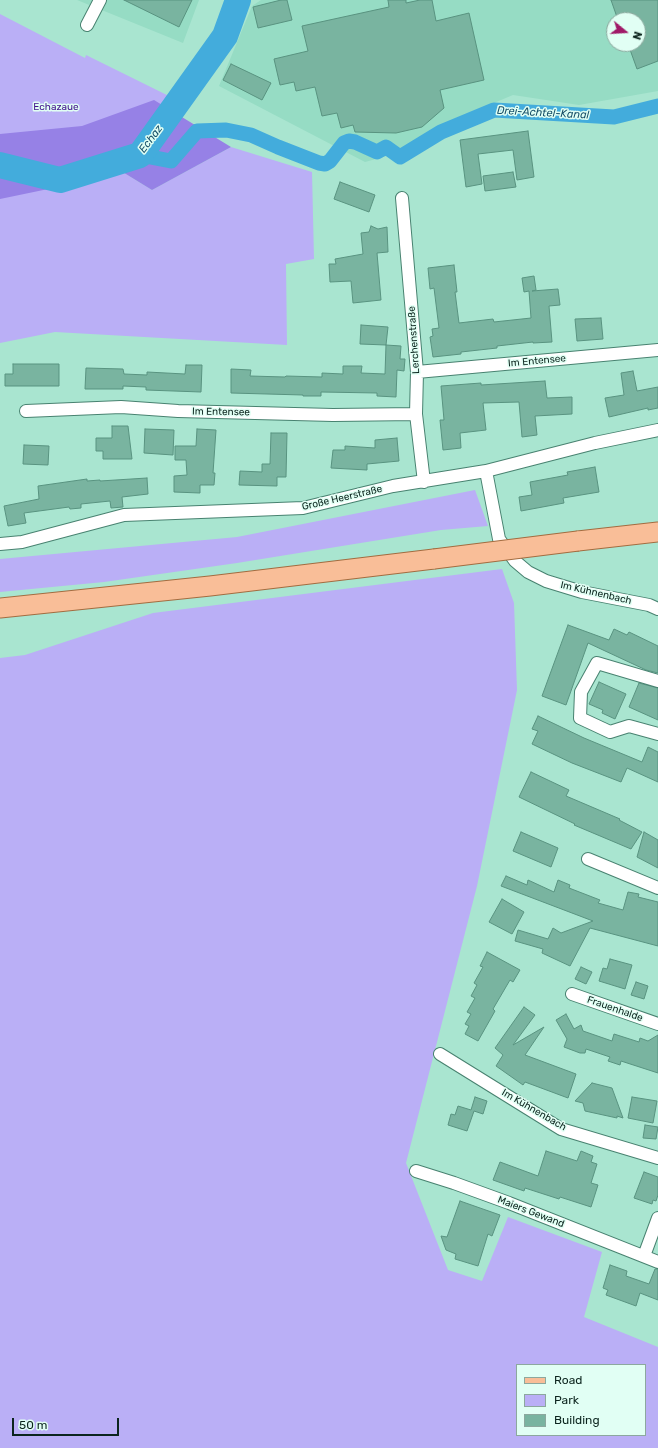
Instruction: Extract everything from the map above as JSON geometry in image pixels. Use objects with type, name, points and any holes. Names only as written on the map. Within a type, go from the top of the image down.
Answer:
[{"type":"main road","points":[[0,608],[202,587],[658,532]]},
{"type":"street","points":[[87,25],[100,0]]},
{"type":"street","name":"Lerchenstraße","points":[[402,198],[417,372],[416,414],[424,482]]},
{"type":"street","name":"Im Entensee","points":[[417,372],[658,350]]},
{"type":"street","name":"Im Entensee","points":[[26,411],[121,407],[178,411],[333,415],[416,414]]},
{"type":"street","name":"Große Heerstraße","points":[[0,544],[22,542],[124,515],[303,508],[393,486],[486,471],[595,442],[658,430]]},
{"type":"street","name":"Im Kühnenbach","points":[[486,471],[499,539],[515,561],[528,572],[546,581],[582,592],[649,605],[658,610]]},
{"type":"street","points":[[658,681],[597,663],[581,692],[580,718],[610,732],[629,726],[658,734]]},
{"type":"street","points":[[588,859],[658,888]]},
{"type":"street","name":"Frauenhalde","points":[[572,994],[658,1024]]},
{"type":"street","name":"Im Kühnenbach","points":[[440,1054],[561,1129],[658,1158]]},
{"type":"street","name":"Maiers Gewand","points":[[416,1171],[509,1203],[658,1262]]},
{"type":"street","points":[[644,1256],[658,1218]]},
{"type":"shaded area","points":[[77,0],[199,0],[183,43]]},
{"type":"shaded area","points":[[261,0],[658,0],[658,91],[579,105],[513,95],[458,118],[420,141],[394,154],[365,162],[219,86],[252,6]]},
{"type":"shaded area","points":[[154,100],[231,147],[152,190],[121,171],[53,188],[0,199],[0,134],[82,126]]},
{"type":"green space","name":"Echazaue","points":[[0,14],[85,58],[86,55],[175,99],[104,135],[91,178],[121,171],[152,190],[231,147],[312,172],[314,259],[286,264],[287,345],[55,332],[0,343]]},
{"type":"green space","points":[[475,490],[488,526],[441,530],[237,563],[104,582],[0,592],[0,559],[237,537]]},
{"type":"green space","points":[[502,569],[514,603],[517,690],[477,886],[406,1163],[448,1270],[482,1281],[508,1217],[602,1252],[584,1317],[658,1347],[658,1448],[0,1448],[0,658],[25,655],[153,613]]},
{"type":"building","points":[[124,0],[192,0],[179,27]]},
{"type":"building","points":[[281,0],[287,0],[292,20],[258,28],[253,7]]},
{"type":"building","points":[[388,0],[406,0],[406,3],[420,0],[432,0],[436,21],[469,13],[484,80],[440,90],[444,108],[422,127],[396,133],[355,132],[353,125],[341,128],[337,113],[322,116],[315,87],[296,91],[294,82],[280,85],[274,59],[308,51],[302,26],[389,7]]},
{"type":"building","points":[[611,0],[658,0],[658,61],[637,69],[631,52],[646,52],[646,12],[615,12]]},
{"type":"building","points":[[231,64],[271,83],[262,100],[223,80]]},
{"type":"building","points":[[528,131],[534,177],[517,180],[513,150],[478,154],[482,184],[466,187],[460,140]]},
{"type":"building","points":[[513,172],[516,187],[485,191],[483,176]]},
{"type":"building","points":[[340,182],[375,195],[369,212],[334,199]]},
{"type":"building","points":[[371,226],[378,229],[387,227],[388,252],[377,253],[381,300],[353,303],[351,281],[330,282],[329,264],[336,264],[335,259],[363,254],[361,233],[369,232]]},
{"type":"building","points":[[454,265],[457,292],[455,292],[459,323],[493,319],[494,322],[531,318],[529,291],[524,292],[522,278],[534,276],[536,290],[532,291],[558,289],[560,305],[549,306],[552,342],[533,342],[497,346],[497,348],[433,357],[430,337],[433,336],[432,329],[439,328],[434,288],[430,289],[428,268]]},
{"type":"building","points":[[601,318],[603,339],[577,341],[575,319]]},
{"type":"building","points":[[361,325],[388,327],[386,345],[360,344]]},
{"type":"building","points":[[386,345],[401,346],[400,359],[405,359],[404,371],[397,370],[396,397],[377,396],[377,393],[321,392],[321,396],[303,396],[231,393],[231,369],[251,370],[250,376],[322,377],[322,373],[343,374],[343,366],[362,366],[361,373],[385,374]]},
{"type":"building","points":[[13,364],[59,364],[59,386],[5,386],[5,374],[13,374]]},
{"type":"building","points":[[186,365],[202,365],[201,392],[146,390],[146,387],[123,386],[123,389],[85,389],[86,368],[123,369],[124,374],[147,375],[147,372],[185,374]]},
{"type":"building","points":[[633,371],[637,391],[658,387],[658,408],[648,410],[648,408],[609,417],[605,398],[624,395],[621,373]]},
{"type":"building","points":[[545,381],[547,398],[572,397],[572,414],[535,416],[537,435],[522,437],[519,402],[483,403],[486,430],[460,433],[461,448],[443,450],[440,420],[444,420],[441,386]]},
{"type":"building","points":[[112,426],[128,426],[132,459],[103,459],[103,451],[96,451],[96,438],[112,438]]},
{"type":"building","points":[[145,429],[174,430],[173,455],[144,453]]},
{"type":"building","points":[[197,429],[216,430],[213,473],[215,473],[214,485],[200,485],[200,493],[174,492],[174,476],[187,475],[186,460],[175,460],[175,446],[196,446]]},
{"type":"building","points":[[271,433],[287,433],[286,477],[277,477],[277,486],[239,485],[240,471],[262,472],[262,464],[270,464]]},
{"type":"building","points":[[397,438],[399,461],[367,464],[367,470],[331,468],[333,450],[345,450],[345,446],[375,448],[375,440]]},
{"type":"building","points":[[24,445],[49,446],[48,465],[23,464]]},
{"type":"building","points":[[595,467],[599,492],[563,498],[564,503],[521,511],[519,497],[532,495],[530,482],[568,475],[567,472]]},
{"type":"building","points":[[147,478],[148,494],[122,497],[123,507],[111,508],[110,501],[81,504],[81,508],[70,509],[69,507],[24,513],[26,523],[8,526],[4,506],[39,499],[38,486],[87,479],[87,481],[100,481]]},
{"type":"building","points":[[568,625],[609,640],[614,629],[627,635],[629,632],[658,646],[658,673],[646,670],[588,643],[566,705],[542,696]]},
{"type":"building","points":[[599,682],[626,694],[615,719],[602,713],[603,710],[589,704]]},
{"type":"building","points":[[639,683],[658,688],[658,720],[629,707]]},
{"type":"building","points":[[538,716],[584,738],[642,762],[648,747],[658,752],[658,782],[627,768],[621,782],[572,763],[532,744],[538,731],[532,729]]},
{"type":"building","points":[[531,772],[569,790],[566,796],[620,819],[619,820],[642,832],[631,849],[574,825],[575,824],[519,797]]},
{"type":"building","points":[[521,832],[558,848],[551,867],[513,851]]},
{"type":"building","points":[[644,832],[658,840],[658,868],[637,857]]},
{"type":"building","points":[[506,876],[527,885],[528,880],[554,892],[558,880],[570,885],[569,888],[600,900],[598,903],[623,910],[628,892],[639,894],[638,897],[658,902],[658,946],[590,928],[570,966],[542,953],[543,949],[515,941],[518,930],[548,939],[553,928],[561,933],[593,921],[501,886]]},
{"type":"building","points":[[502,899],[524,912],[512,934],[489,922]]},
{"type":"building","points":[[487,952],[520,970],[513,982],[510,980],[493,1009],[495,1011],[478,1041],[465,1034],[469,1026],[465,1024],[471,1014],[467,1012],[475,998],[471,996],[477,985],[474,983],[483,967],[480,966]]},
{"type":"building","points":[[610,959],[632,965],[625,989],[599,981],[603,968],[607,969]]},
{"type":"building","points":[[581,967],[592,972],[586,984],[575,979]]},
{"type":"building","points":[[636,982],[648,986],[644,999],[631,995]]},
{"type":"building","points":[[524,1007],[535,1015],[513,1045],[544,1027],[525,1055],[576,1074],[568,1098],[525,1082],[523,1085],[496,1066],[503,1055],[495,1048]]},
{"type":"building","points":[[566,1014],[574,1029],[581,1025],[583,1031],[612,1041],[614,1034],[639,1042],[640,1038],[648,1041],[658,1035],[658,1073],[621,1061],[620,1065],[608,1061],[610,1057],[586,1049],[585,1053],[580,1053],[564,1047],[567,1039],[556,1020]]},
{"type":"building","points":[[592,1083],[612,1088],[623,1118],[585,1111],[583,1103],[575,1101]]},
{"type":"building","points":[[475,1097],[487,1101],[483,1114],[474,1111],[467,1131],[448,1125],[451,1114],[455,1115],[458,1106],[471,1110]]},
{"type":"building","points":[[632,1097],[657,1101],[653,1123],[628,1118]]},
{"type":"building","points":[[645,1125],[658,1127],[656,1139],[643,1138]]},
{"type":"building","points":[[546,1151],[577,1161],[581,1151],[593,1156],[591,1162],[597,1164],[591,1183],[598,1185],[591,1207],[525,1188],[524,1191],[493,1180],[500,1162],[538,1176]]},
{"type":"building","points":[[644,1172],[658,1177],[658,1195],[656,1201],[653,1200],[652,1204],[634,1198]]},
{"type":"building","points":[[460,1201],[500,1215],[492,1236],[488,1234],[478,1266],[455,1259],[456,1254],[446,1250],[441,1236],[447,1237]]},
{"type":"building","points":[[610,1265],[627,1271],[626,1276],[649,1284],[655,1269],[658,1269],[658,1300],[640,1293],[636,1306],[606,1295],[608,1290],[603,1288]]},
{"type":"waterway","name":"Echaz","points":[[0,165],[60,180],[140,155],[225,36],[238,0]]},
{"type":"waterway","name":"Drei-Achtel-Kanal","points":[[140,155],[171,161],[197,131],[226,130],[251,135],[278,147],[325,164],[330,161],[344,143],[349,141],[355,142],[377,152],[386,147],[400,157],[441,132],[494,110],[614,117],[658,106]]}]
